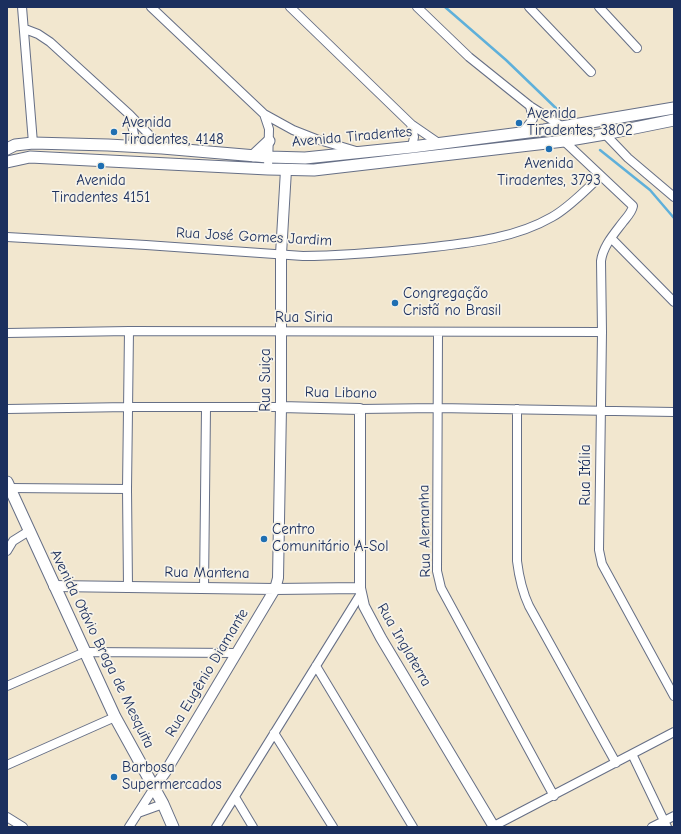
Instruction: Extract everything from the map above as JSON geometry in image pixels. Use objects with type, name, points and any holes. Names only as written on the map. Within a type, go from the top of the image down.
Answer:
[{"type":"main road","name":"Avenida Tiradentes","points":[[7,149],[15,145],[33,143],[132,146],[253,156],[305,158],[440,144],[522,133],[674,108]]},
{"type":"main road","name":"Avenida Tiradentes","points":[[7,162],[30,157],[268,170],[314,170],[564,141],[674,120]]},
{"type":"main road","points":[[253,156],[269,141]]},
{"type":"main road","name":"Avenida Otávio Braga de Mesquita","points":[[8,485],[115,717],[174,827]]},
{"type":"street","points":[[22,7],[25,29],[33,143]]},
{"type":"street","points":[[151,7],[264,114],[287,127],[316,139],[359,152]]},
{"type":"street","points":[[290,7],[411,124],[440,144]]},
{"type":"street","points":[[417,7],[469,57],[530,106],[563,127]]},
{"type":"street","points":[[529,7],[591,72]]},
{"type":"street","points":[[599,7],[636,48]]},
{"type":"street","points":[[25,29],[38,34],[50,42],[130,115],[162,148]]},
{"type":"street","points":[[522,133],[533,119],[530,106]]},
{"type":"street","points":[[264,114],[269,129],[268,170]]},
{"type":"street","points":[[130,115],[134,134],[132,146]]},
{"type":"street","points":[[411,124],[414,137],[412,147]]},
{"type":"street","points":[[605,134],[628,158],[674,197]]},
{"type":"street","points":[[564,141],[600,176]]},
{"type":"street","name":"Rua Suiça","points":[[275,589],[279,571],[281,254],[286,170]]},
{"type":"street","name":"Rua Itália","points":[[600,176],[631,202],[633,206],[631,212],[611,238],[603,252],[601,261],[602,332],[600,411],[600,557],[674,696]]},
{"type":"street","name":"Rua José Gomes Jardim","points":[[7,237],[304,256],[390,252],[463,244],[500,237],[519,231],[553,217],[600,176]]},
{"type":"street","points":[[611,238],[674,302]]},
{"type":"street","points":[[128,332],[128,588]]},
{"type":"street","name":"Rua Siria","points":[[7,333],[602,332]]},
{"type":"street","name":"Rua Alemanha","points":[[438,333],[437,571],[441,588],[554,796]]},
{"type":"street","name":"Rua Libano","points":[[7,409],[281,407],[674,412]]},
{"type":"street","points":[[204,588],[206,408]]},
{"type":"street","name":"Rua Inglaterra","points":[[360,409],[360,591],[369,618],[493,827]]},
{"type":"street","points":[[517,409],[517,561],[520,581],[529,606],[616,763]]},
{"type":"street","points":[[8,485],[127,489]]},
{"type":"street","points":[[7,551],[13,541],[29,531]]},
{"type":"street","name":"Rua Mantena","points":[[54,586],[360,591]]},
{"type":"street","name":"Rua Eugênio Diamante","points":[[128,827],[166,771],[275,589]]},
{"type":"street","points":[[216,827],[316,666],[360,591]]},
{"type":"street","points":[[7,686],[85,652],[236,652]]},
{"type":"street","points":[[316,666],[412,827]]},
{"type":"street","points":[[7,765],[115,717]]},
{"type":"street","points":[[493,827],[674,732]]},
{"type":"street","points":[[274,734],[333,827]]},
{"type":"street","points":[[632,754],[665,824]]},
{"type":"street","points":[[235,797],[253,827]]},
{"type":"street","points":[[138,813],[162,804]]},
{"type":"street","points":[[652,827],[665,824],[674,816]]},
{"type":"street","points":[[7,817],[23,827]]},
{"type":"waterway","points":[[445,7],[506,60],[561,113]]},
{"type":"waterway","points":[[600,150],[650,190],[674,218]]},
{"type":"place","name":"Avenida Tiradentes, 3802","points":[[519,123]]},
{"type":"place","name":"Avenida Tiradentes, 4148","points":[[114,132]]},
{"type":"place","name":"Avenida Tiradentes, 3793","points":[[549,149]]},
{"type":"place","name":"Avenida Tiradentes 4151","points":[[101,166]]},
{"type":"place","name":"Congregação Cristã no Brasil","points":[[395,303]]},
{"type":"place","name":"Centro Comunitário A-Sol","points":[[264,539]]},
{"type":"place","name":"Barbosa Supermercados","points":[[114,777]]}]
